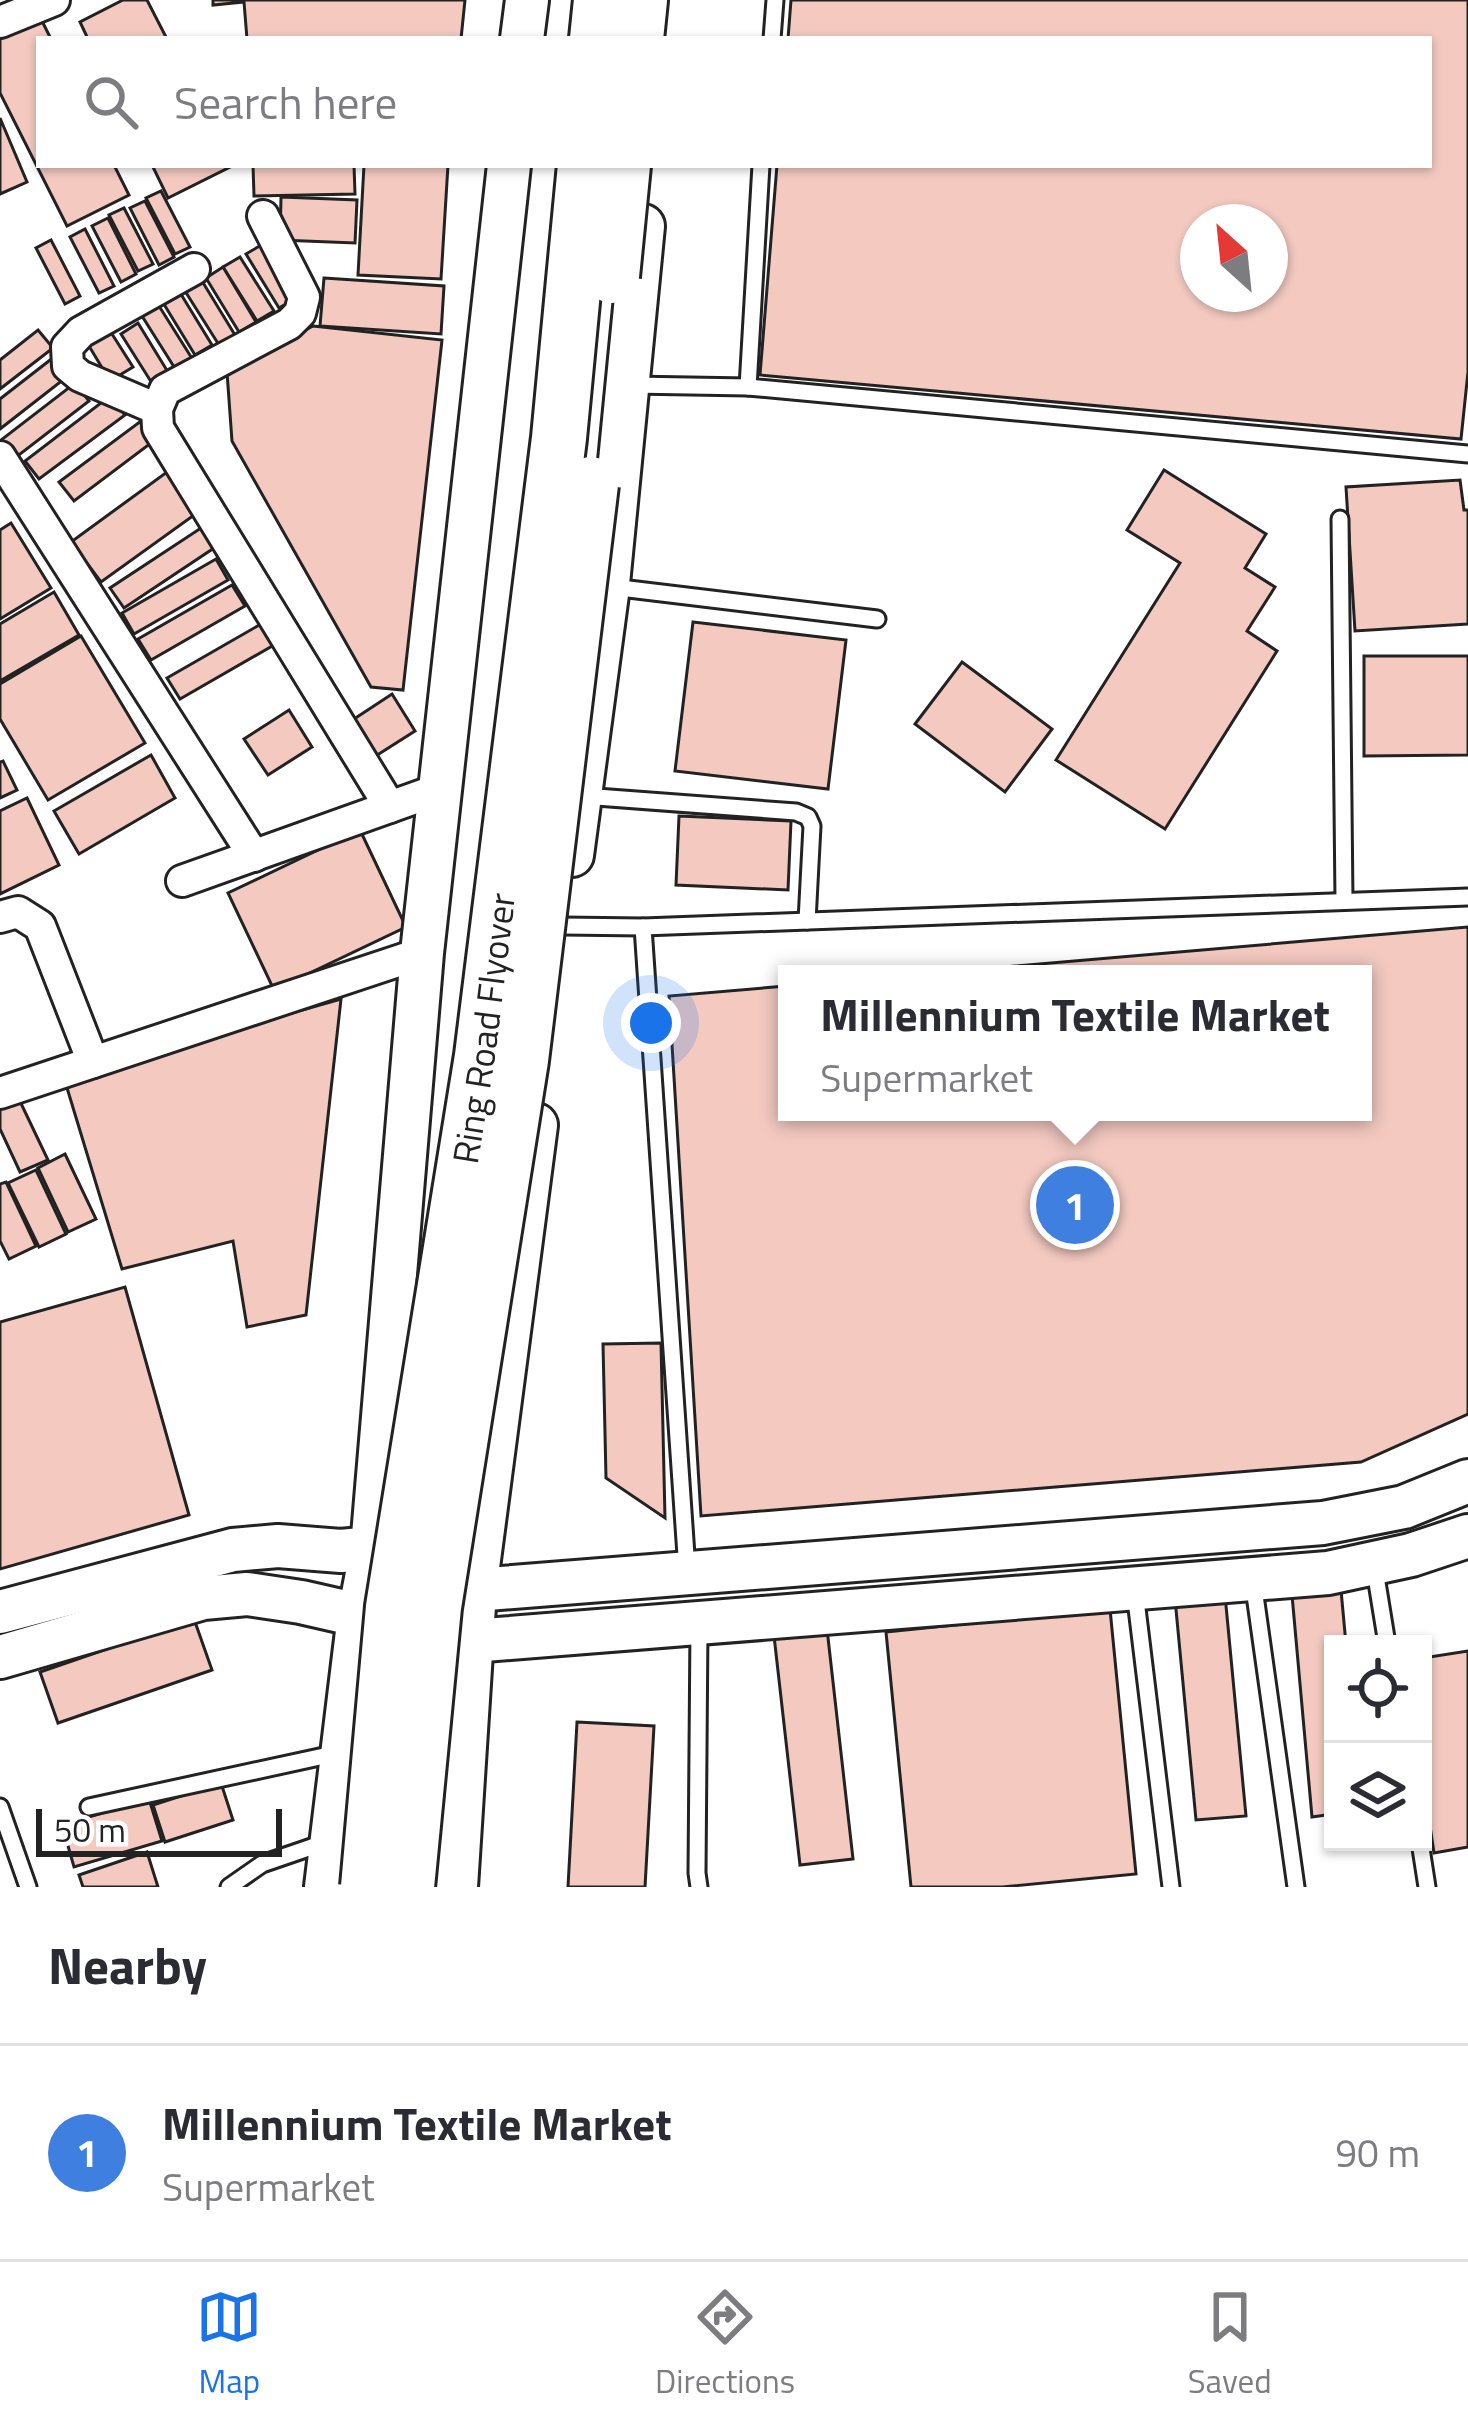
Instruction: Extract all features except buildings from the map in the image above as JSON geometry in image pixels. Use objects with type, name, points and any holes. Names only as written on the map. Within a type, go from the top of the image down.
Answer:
[{"type":"highway","points":[[597,36],[601,0]]},
{"type":"highway","points":[[636,36],[640,0]]},
{"type":"highway","name":"Ring Road Flyover","points":[[368,1887],[392,1607],[482,1056],[559,438],[585,168]]},
{"type":"highway","name":"Ring Road Flyover","points":[[407,1887],[434,1607],[521,1060],[588,507],[623,168]]},
{"type":"street","points":[[0,22],[54,0]]},
{"type":"street","points":[[522,36],[527,0]]},
{"type":"street","points":[[662,36],[665,0]]},
{"type":"street","points":[[326,1887],[340,1753],[372,1548],[422,953],[508,168]]},
{"type":"street","points":[[456,1887],[475,1590],[608,586],[649,168]]},
{"type":"street","points":[[263,216],[304,297],[300,313],[289,324],[165,390],[157,409],[158,428],[389,807]]},
{"type":"street","points":[[157,409],[80,376],[68,365],[67,347],[81,332],[194,269]]},
{"type":"street","points":[[0,457],[254,856]]},
{"type":"street","points":[[182,881],[440,789]]},
{"type":"street","points":[[0,917],[18,912],[40,926],[93,1062]]},
{"type":"street","points":[[0,1093],[422,953]]},
{"type":"street","points":[[0,1612],[233,1550],[372,1548],[475,1590],[1322,1523],[1404,1507],[1468,1481]]},
{"type":"street","points":[[0,1658],[202,1598],[247,1594],[472,1641],[1328,1573],[1411,1556],[1468,1537]]},
{"type":"lane","points":[[772,36],[775,0]]},
{"type":"lane","points":[[748,387],[760,168]]},
{"type":"lane","points":[[628,385],[748,387],[1468,454]]},
{"type":"lane","points":[[1340,519],[1344,901]]},
{"type":"lane","points":[[608,586],[877,619]]},
{"type":"lane","points":[[580,795],[796,812],[808,817],[812,826],[807,921]]},
{"type":"lane","points":[[563,926],[1468,896]]},
{"type":"lane","points":[[643,926],[687,1573]]},
{"type":"lane","points":[[1374,1563],[1386,1635]]},
{"type":"lane","points":[[1252,1579],[1296,1887]]},
{"type":"lane","points":[[1135,1588],[1171,1887]]},
{"type":"lane","points":[[699,1623],[699,1887]]},
{"type":"lane","points":[[89,1807],[340,1753]]},
{"type":"lane","points":[[0,1808],[28,1887]]},
{"type":"lane","points":[[229,1887],[262,1864],[331,1841]]},
{"type":"lane","points":[[1421,1851],[1427,1887]]},
{"type":"place","name":"Millennium Textile Market","points":[[1075,1205]]}]
